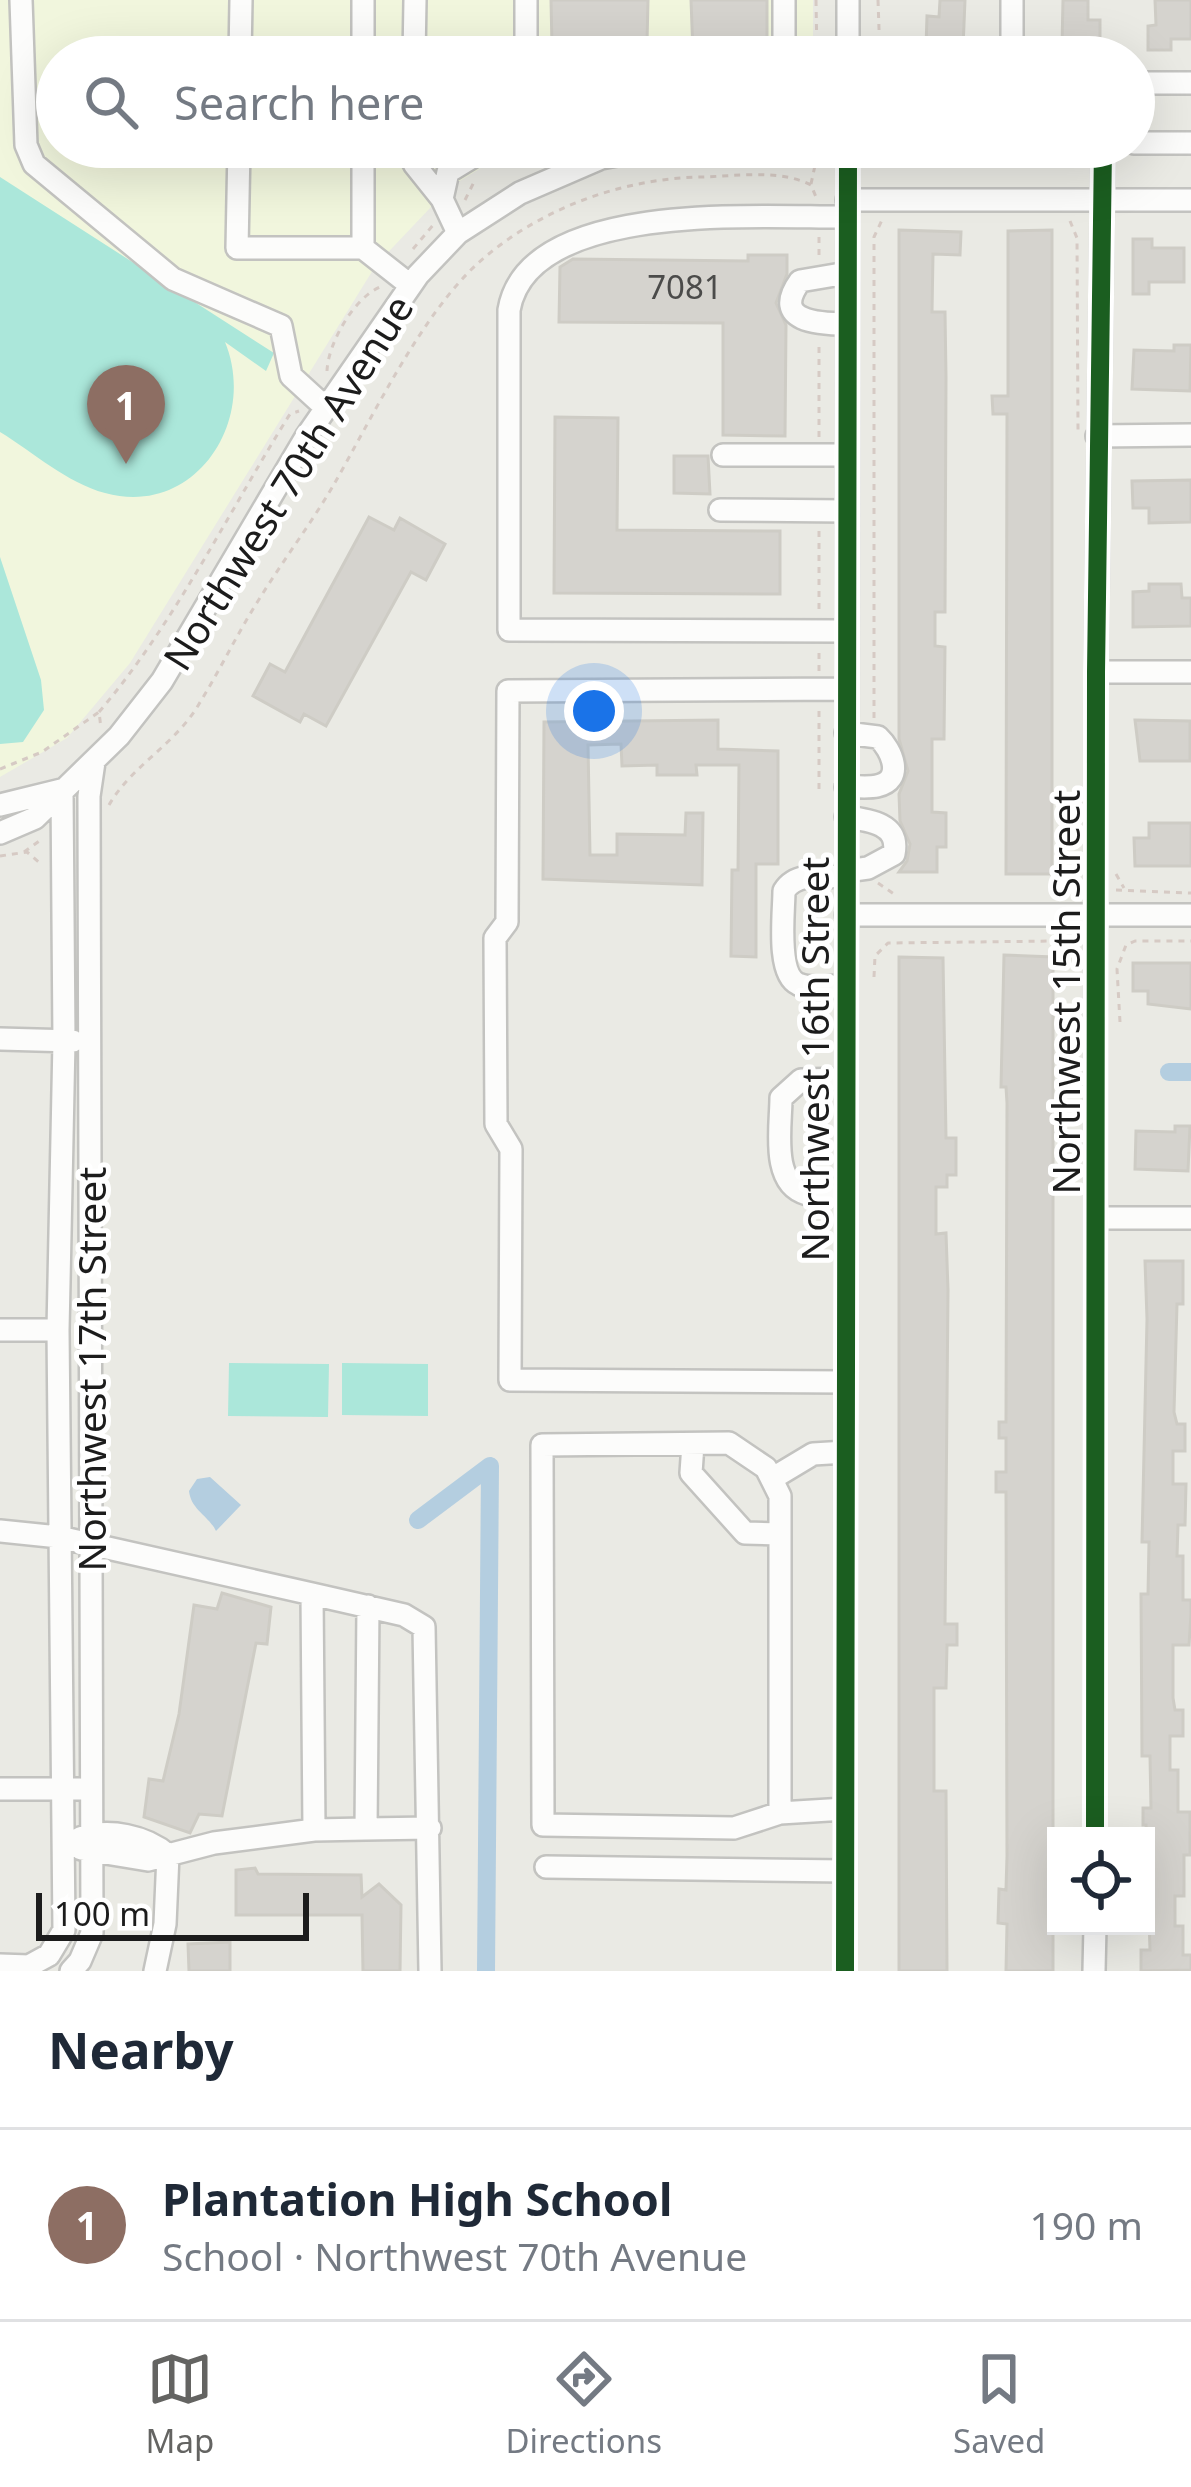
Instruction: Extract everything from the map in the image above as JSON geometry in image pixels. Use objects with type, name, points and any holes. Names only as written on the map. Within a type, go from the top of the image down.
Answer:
[{"type":"street","points":[[21,0],[26,145],[36,166]]},
{"type":"street","points":[[240,36],[241,0]]},
{"type":"street","points":[[363,0],[363,36]]},
{"type":"street","points":[[415,0],[415,36]]},
{"type":"street","points":[[526,0],[526,36]]},
{"type":"street","points":[[784,0],[784,36]]},
{"type":"street","points":[[848,0],[848,36]]},
{"type":"street","points":[[1012,0],[1012,36]]},
{"type":"street","points":[[1155,83],[1191,82]]},
{"type":"street","points":[[1155,143],[1191,143]]},
{"type":"street","points":[[39,168],[172,279],[281,326],[291,376],[326,408]]},
{"type":"street","points":[[238,168],[237,248],[363,248],[410,285]]},
{"type":"street","points":[[363,168],[363,248]]},
{"type":"street","points":[[417,168],[442,199],[458,233]]},
{"type":"street","points":[[442,199],[448,172],[455,168]]},
{"type":"street","name":"Northwest 70th Avenue","points":[[0,833],[34,818],[99,757],[162,681],[326,408],[410,285],[458,233],[520,193],[575,168]]},
{"type":"street","name":"Northwest 16th Street","points":[[845,1971],[848,168]]},
{"type":"street","name":"Northwest 15th Street","points":[[1095,1827],[1098,904],[1088,432],[1103,168]]},
{"type":"street","points":[[847,631],[509,629],[509,310],[517,282],[532,265],[580,240],[656,220],[819,217],[848,208],[1191,200]]},
{"type":"street","points":[[847,273],[800,281],[792,291],[793,310],[799,319],[847,324]]},
{"type":"street","points":[[1088,432],[1191,436]]},
{"type":"street","points":[[722,455],[847,455]]},
{"type":"street","points":[[720,510],[847,511]]},
{"type":"street","points":[[1096,672],[1191,672]]},
{"type":"street","points":[[846,688],[508,691],[507,922],[495,938],[496,1124],[512,1149],[510,1381],[846,1382]]},
{"type":"street","points":[[846,733],[874,736],[892,754],[891,776],[879,786],[846,787]]},
{"type":"street","name":"Northwest 17th Street","points":[[70,1971],[80,1961],[92,1933],[89,816],[99,757]]},
{"type":"street","name":"Northwest 70th Avenue","points":[[0,805],[62,790]]},
{"type":"street","name":"Northwest 17th Street","points":[[50,1955],[64,1930],[58,1330],[64,1041],[62,790]]},
{"type":"street","points":[[846,817],[881,824],[894,837],[895,854],[846,874],[800,878],[784,891],[784,964],[790,977],[800,985],[846,985]]},
{"type":"street","points":[[846,915],[1098,904],[1191,915]]},
{"type":"street","points":[[0,1039],[92,1042]]},
{"type":"street","points":[[846,1078],[801,1080],[782,1098],[781,1145],[781,1168],[791,1184],[803,1193],[846,1196]]},
{"type":"street","points":[[1097,1218],[1191,1218]]},
{"type":"street","points":[[0,1330],[58,1330]]},
{"type":"street","points":[[780,1813],[781,1496],[773,1478],[729,1443],[542,1445],[543,1825],[734,1828],[780,1813],[845,1809]]},
{"type":"street","points":[[693,1444],[692,1473],[745,1533],[780,1534]]},
{"type":"street","points":[[773,1478],[813,1454],[846,1452]]},
{"type":"street","points":[[0,1531],[59,1537],[368,1606],[414,1619],[424,1627],[428,1639],[430,1971]]},
{"type":"street","points":[[312,1594],[314,1830]]},
{"type":"street","points":[[366,1828],[368,1606]]},
{"type":"street","points":[[64,1710],[92,1709]]},
{"type":"street","points":[[0,1789],[92,1789]]},
{"type":"street","points":[[64,1844],[93,1844],[148,1860],[214,1843],[314,1830],[430,1828]]},
{"type":"street","points":[[155,1971],[165,1924],[169,1855]]},
{"type":"street","points":[[546,1867],[845,1871]]},
{"type":"street","points":[[1094,1935],[1094,1971]]},
{"type":"street","points":[[0,1965],[29,1966],[50,1955],[70,1971]]},
{"type":"path","points":[[816,0],[817,36]]},
{"type":"path","points":[[878,0],[879,36]]},
{"type":"path","points":[[815,168],[811,185],[819,217],[819,276]]},
{"type":"path","points":[[89,816],[110,805],[117,790],[187,723],[431,322],[476,266],[539,220],[640,182],[739,176],[784,177],[811,185]]},
{"type":"path","points":[[874,736],[874,237],[878,224],[890,216]]},
{"type":"path","points":[[1061,217],[1070,220],[1077,238],[1088,432]]},
{"type":"path","points":[[819,324],[819,455]]},
{"type":"path","points":[[819,510],[819,791]]},
{"type":"path","points":[[0,769],[42,752],[99,712],[99,757]]},
{"type":"path","points":[[24,852],[31,844],[62,831]]},
{"type":"path","points":[[1116,862],[1124,888]]},
{"type":"path","points":[[1056,894],[1074,884],[1078,868]]},
{"type":"path","points":[[1098,904],[1124,888],[1191,893]]},
{"type":"path","points":[[877,940],[878,950]]},
{"type":"path","points":[[1120,1022],[1120,950],[1135,941],[1191,941]]},
{"type":"shaded area","points":[[0,0],[813,0],[813,36],[36,36],[36,168],[481,168],[450,187],[376,265],[130,663],[67,738],[0,777]]},
{"type":"shaded area","points":[[0,177],[274,353],[266,371],[225,342],[233,372],[233,403],[211,457],[191,477],[166,491],[137,497],[105,493],[64,475],[0,432]]},
{"type":"shaded area","points":[[0,557],[41,680],[44,710],[23,742],[0,744]]},
{"type":"shaded area","points":[[229,1363],[329,1364],[328,1417],[228,1416]]},
{"type":"shaded area","points":[[342,1363],[428,1364],[428,1416],[342,1415]]},
{"type":"shaded area","points":[[210,1477],[241,1505],[216,1531],[189,1491],[197,1479]]},
{"type":"building","points":[[551,0],[648,0],[647,36],[552,36]]},
{"type":"building","points":[[691,0],[767,0],[767,36],[692,36]]},
{"type":"building","points":[[940,0],[965,0],[964,36],[926,36],[927,16],[939,17]]},
{"type":"building","points":[[1063,0],[1088,0],[1088,20],[1100,20],[1100,36],[1062,36]]},
{"type":"building","points":[[1155,0],[1191,0],[1191,39],[1171,39],[1171,50],[1155,50],[1155,36],[1148,36],[1148,26],[1156,25]]},
{"type":"building","points":[[899,230],[961,232],[960,255],[933,254],[932,312],[945,312],[946,377],[945,612],[935,612],[935,646],[945,647],[944,739],[932,739],[932,812],[946,813],[946,847],[937,847],[937,872],[899,872],[910,844],[900,821],[899,794],[908,771],[899,739]]},
{"type":"building","points":[[1052,230],[1052,874],[1006,874],[1007,414],[993,414],[992,396],[1008,396],[1008,231]]},
{"type":"building","points":[[1133,239],[1152,239],[1152,248],[1184,248],[1184,282],[1149,282],[1149,294],[1133,294]]},
{"type":"building","points":[[748,255],[787,255],[787,274],[776,303],[786,325],[785,436],[723,435],[723,323],[559,322],[560,267],[573,259],[748,261]]},
{"type":"building","points":[[1174,345],[1191,345],[1190,391],[1132,389],[1134,350],[1174,351]]},
{"type":"building","points":[[555,417],[618,418],[617,530],[780,531],[780,594],[554,593]]},
{"type":"building","points":[[674,456],[708,456],[710,494],[674,493]]},
{"type":"building","points":[[1191,480],[1191,522],[1149,523],[1149,508],[1133,508],[1132,481]]},
{"type":"building","points":[[369,517],[394,530],[400,518],[445,544],[426,580],[411,572],[326,726],[304,714],[300,722],[253,696],[270,664],[285,672]]},
{"type":"building","points":[[1149,584],[1181,584],[1182,598],[1191,598],[1191,626],[1133,627],[1133,592],[1149,591]]},
{"type":"building","points":[[718,720],[718,749],[778,751],[778,864],[756,864],[756,957],[731,956],[739,765],[696,765],[697,775],[657,775],[657,765],[622,766],[621,744],[588,745],[590,855],[617,855],[617,834],[685,835],[686,813],[703,813],[702,885],[543,879],[544,722]]},
{"type":"building","points":[[1135,720],[1190,721],[1190,761],[1140,761]]},
{"type":"building","points":[[1149,823],[1191,823],[1191,866],[1135,866],[1134,838],[1149,838]]},
{"type":"building","points":[[1004,955],[1053,957],[1053,1827],[1047,1827],[1047,1935],[1053,1935],[1053,1971],[1006,1971],[1007,1924],[998,1923],[1007,1856],[1006,1492],[996,1492],[996,1472],[1006,1472],[1006,1438],[999,1438],[999,1422],[1006,1422],[1007,1103],[1006,1087],[1001,1087]]},
{"type":"building","points":[[899,957],[943,958],[946,1138],[956,1138],[956,1175],[947,1175],[947,1187],[936,1187],[936,1234],[946,1233],[948,1290],[945,1624],[957,1624],[957,1645],[947,1645],[946,1688],[934,1688],[934,1791],[946,1791],[947,1971],[899,1971]]},
{"type":"building","points":[[1133,963],[1191,963],[1191,1009],[1148,1004],[1148,991],[1133,991]]},
{"type":"building","points":[[1175,1126],[1190,1126],[1188,1171],[1135,1169],[1136,1131],[1175,1132]]},
{"type":"building","points":[[1145,1261],[1183,1261],[1174,1412],[1177,1424],[1185,1424],[1185,1451],[1173,1451],[1173,1484],[1186,1484],[1185,1525],[1178,1525],[1177,1556],[1183,1556],[1183,1600],[1191,1600],[1191,1614],[1189,1645],[1173,1645],[1173,1698],[1175,1710],[1183,1710],[1183,1736],[1170,1736],[1170,1770],[1178,1770],[1178,1812],[1190,1812],[1190,1855],[1184,1855],[1184,1896],[1175,1896],[1175,1926],[1183,1926],[1183,1955],[1191,1955],[1191,1970],[1141,1971],[1141,1950],[1150,1950],[1150,1935],[1155,1935],[1155,1827],[1143,1825],[1143,1808],[1151,1808],[1150,1756],[1142,1756],[1141,1594],[1148,1594],[1149,1542],[1142,1542]]},
{"type":"building","points":[[222,1593],[271,1607],[267,1644],[256,1643],[222,1816],[199,1814],[190,1833],[144,1817],[149,1779],[163,1781],[179,1714],[194,1605],[217,1609]]},
{"type":"building","points":[[255,1868],[258,1874],[361,1875],[362,1897],[379,1884],[401,1905],[400,1971],[363,1971],[362,1915],[236,1915],[236,1870]]},
{"type":"building","points":[[230,1942],[230,1971],[189,1971],[188,1944]]},
{"type":"waterway","points":[[1169,1072],[1191,1072]]},
{"type":"waterway","points":[[418,1520],[490,1466],[486,1971]]},
{"type":"cycle path","points":[[845,1971],[848,168]]},
{"type":"cycle path","points":[[1095,1827],[1096,672],[1103,168]]},
{"type":"place","name":"Plantation High School","points":[[126,464]]}]
